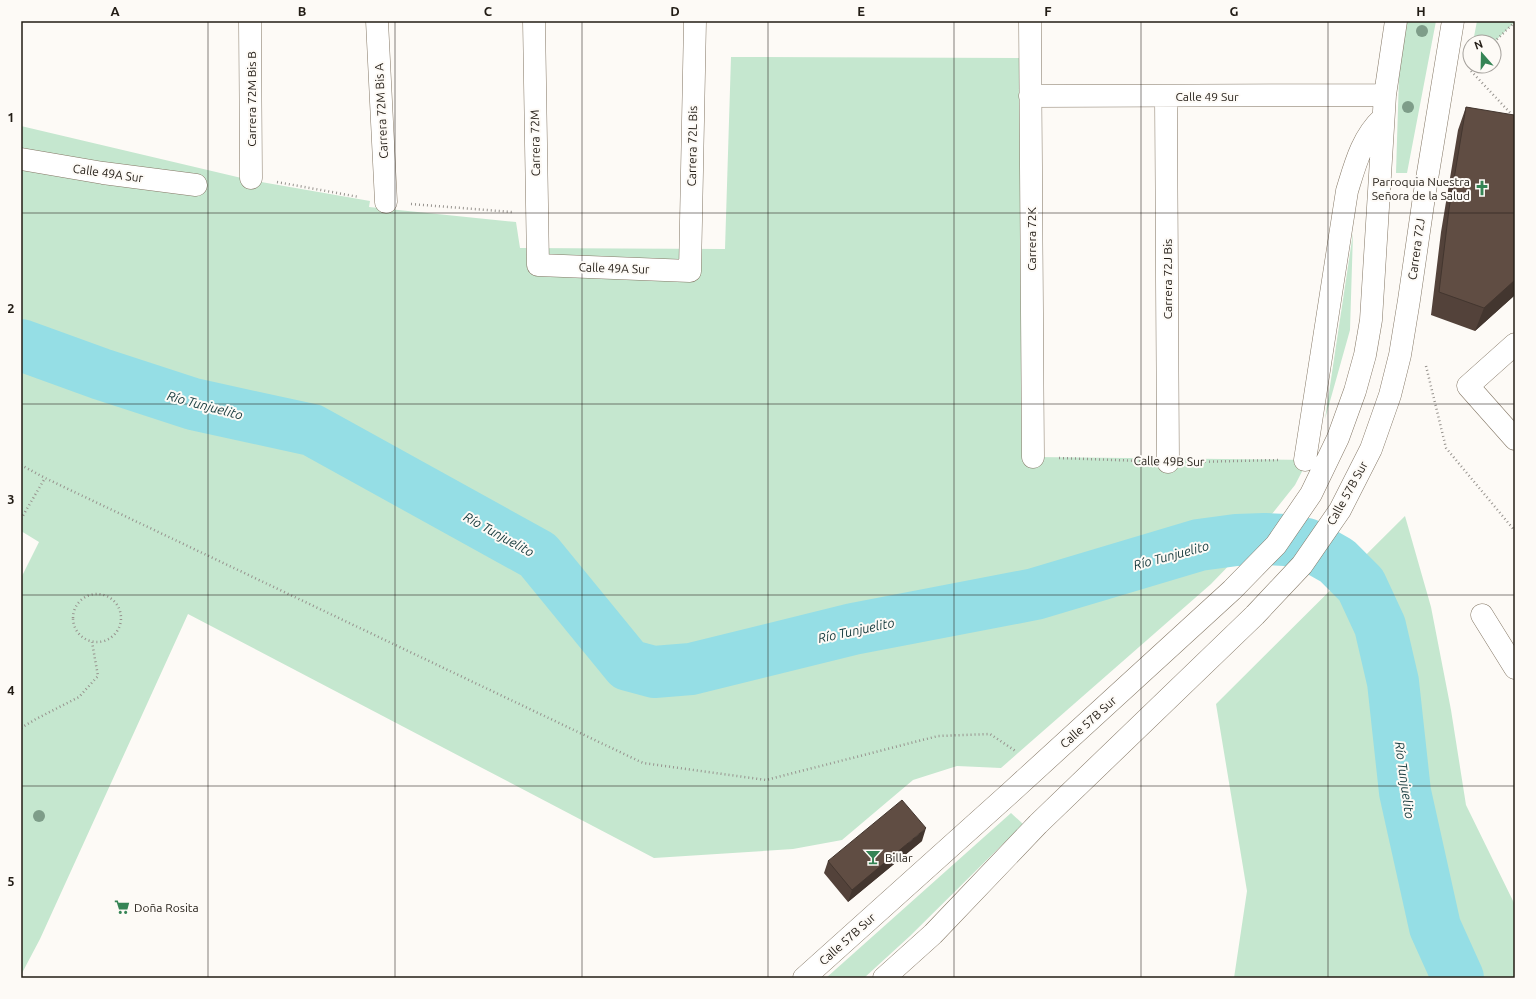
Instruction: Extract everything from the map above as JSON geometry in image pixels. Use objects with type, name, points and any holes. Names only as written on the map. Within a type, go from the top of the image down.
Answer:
[{"type":"street","name":"Carrera 72M Bis B","points":[[250,21],[251,178]]},
{"type":"street","name":"Carrera 72M Bis A","points":[[377,21],[386,202]]},
{"type":"street","name":"Carrera 72M","points":[[534,21],[538,265]]},
{"type":"street","name":"Carrera 72L Bis","points":[[690,271],[695,21]]},
{"type":"street","name":"Carrera 72K","points":[[1030,21],[1033,457]]},
{"type":"street","points":[[1305,460],[1347,191],[1356,161],[1367,137],[1375,125],[1384,118],[1385,95],[1396,21]]},
{"type":"street","name":"Carrera 72J","points":[[1371,449],[1390,395],[1400,355],[1453,21]]},
{"type":"street","name":"Calle 49 Sur","points":[[1030,96],[1385,95]]},
{"type":"street","name":"Carrera 72J Bis","points":[[1166,96],[1168,462]]},
{"type":"street","name":"Calle 57B Sur","points":[[804,978],[1232,590],[1276,545],[1311,494],[1338,438],[1355,391],[1363,362],[1371,320],[1384,118]]},
{"type":"street","name":"Calle 49A Sur","points":[[21,159],[103,173],[196,185]]},
{"type":"street","name":"Calle 49A Sur","points":[[538,265],[690,271]]},
{"type":"street","points":[[1515,344],[1468,386],[1515,439]]},
{"type":"street","name":"Calle 57B Sur","points":[[884,978],[933,934],[1038,824],[1255,614],[1302,565],[1340,510],[1371,449]]},
{"type":"street","points":[[1482,615],[1515,668]]},
{"type":"path","points":[[1502,34],[1515,22]]},
{"type":"path","points":[[1474,74],[1515,118]]},
{"type":"path","points":[[251,178],[386,202],[536,214]]},
{"type":"path","points":[[1424,359],[1446,448],[1515,531]]},
{"type":"path","name":"Calle 49B Sur","points":[[1033,457],[1168,462],[1305,460]]},
{"type":"path","points":[[21,465],[45,478],[643,763],[766,780],[938,736],[990,734],[1039,766]]},
{"type":"path","points":[[21,519],[45,478]]},
{"type":"path","points":[[97,594],[105,595],[112,599],[121,612],[119,628],[115,635],[109,640],[92,642],[85,639],[75,628],[73,620],[74,613],[77,605],[82,599],[97,594]]},
{"type":"path","points":[[21,728],[79,698],[98,676],[92,642]]},
{"type":"green space","points":[[1406,21],[1436,21],[1407,173],[1396,173],[1399,76]]},
{"type":"green space","points":[[1477,21],[1515,21],[1502,34],[1475,34]]},
{"type":"green space","points":[[731,57],[1025,58],[1033,457],[1308,460],[1295,485],[1241,553],[1211,584],[1001,768],[957,766],[913,780],[842,840],[793,849],[654,858],[188,614],[40,939],[21,975],[21,578],[39,542],[21,531],[21,126],[250,180],[370,201],[369,207],[516,222],[520,248],[725,249]]},
{"type":"green space","points":[[1353,233],[1350,330],[1325,419]]},
{"type":"green space","points":[[1405,516],[1431,607],[1451,710],[1466,805],[1515,905],[1515,978],[1234,978],[1247,891],[1216,704]]},
{"type":"green space","points":[[1011,813],[1023,824],[910,936],[864,978],[826,978]]},
{"type":"building","name":"Parroquia Nuestra Señora de la Salud","points":[[1466,107],[1515,116],[1515,280],[1484,308],[1439,292],[1449,209]]},
{"type":"building","name":"Billar","points":[[902,800],[926,828],[852,890],[828,861]]},
{"type":"waterway","name":"Río Tunjuelito","points":[[21,345],[101,374],[193,404],[312,430],[538,555],[628,665],[654,672],[691,669],[853,629],[1035,594],[1199,545],[1236,540],[1265,539],[1285,540],[1307,544],[1337,561],[1361,585],[1380,626],[1393,682],[1405,792],[1435,927],[1458,978]]},
{"type":"place","name":"Parroquia Nuestra Señora de la Salud","points":[[1482,188]]},
{"type":"place","name":"Billar","points":[[873,857]]},
{"type":"place","name":"Doña Rosita","points":[[122,907]]}]
